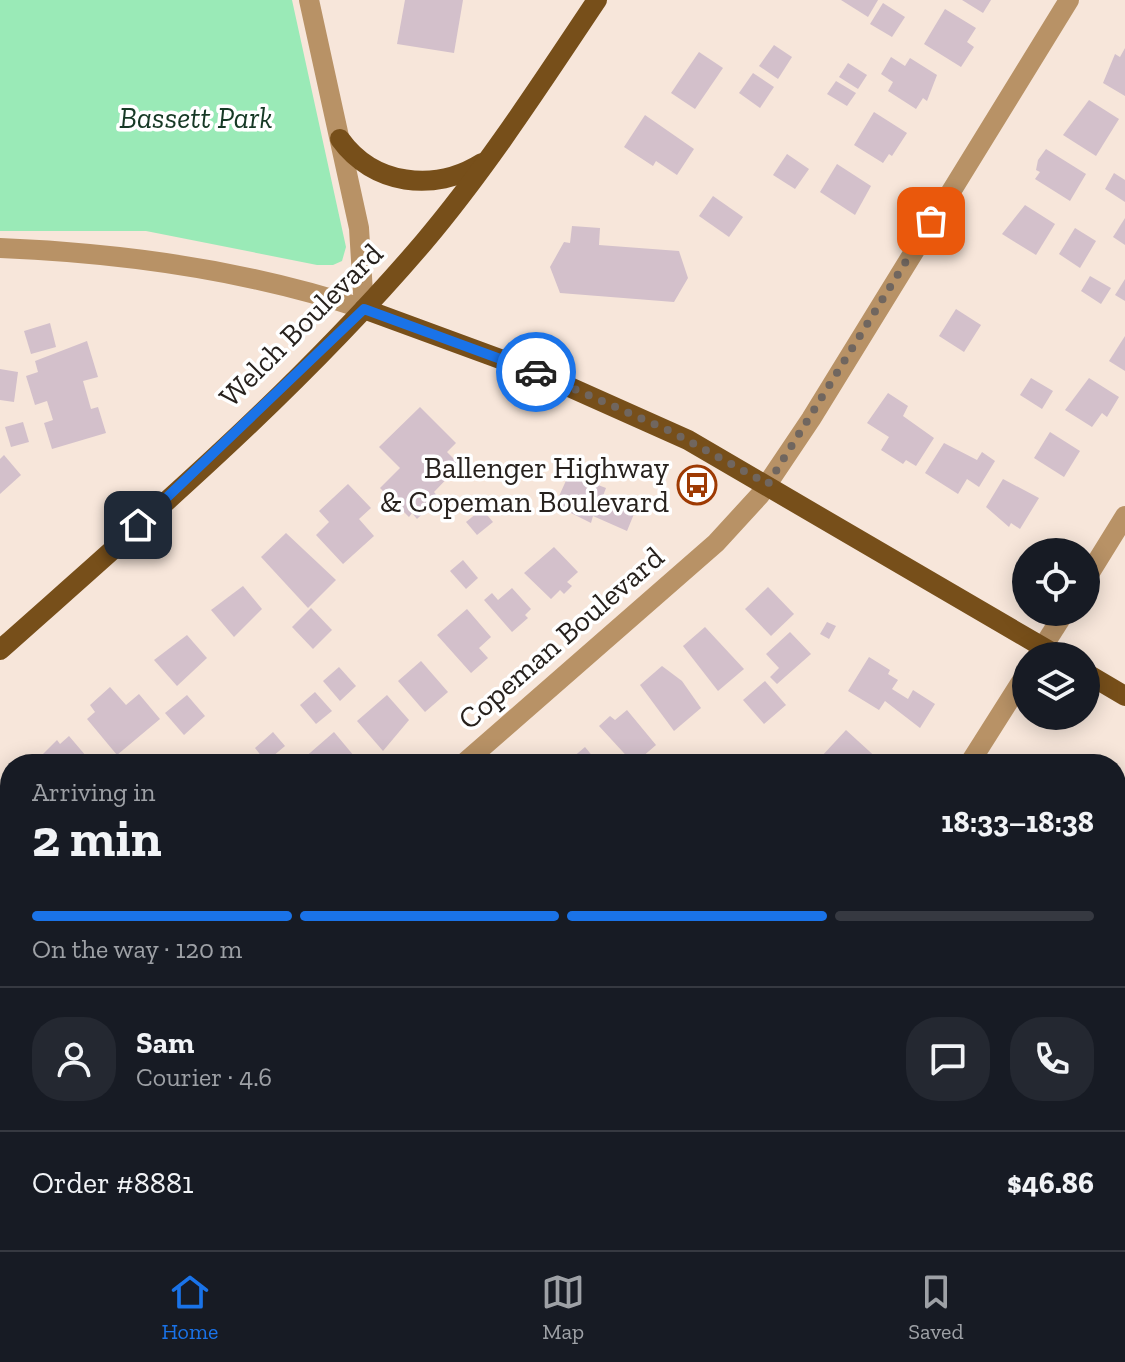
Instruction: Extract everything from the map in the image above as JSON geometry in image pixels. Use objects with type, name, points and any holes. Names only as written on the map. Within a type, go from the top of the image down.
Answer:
[{"type":"main road","name":"Welch Boulevard","points":[[0,650],[214,455],[364,309],[427,238],[488,158],[597,0]]},
{"type":"main road","points":[[340,139],[367,167],[385,176],[406,180],[458,175],[488,158]]},
{"type":"main road","points":[[364,309],[565,384],[672,432],[768,484],[1028,642]]},
{"type":"main road","points":[[1100,681],[1125,696]]},
{"type":"street","points":[[0,248],[94,254],[186,266],[292,288],[364,309],[363,251],[309,0]]},
{"type":"street","name":"Copeman Boulevard","points":[[474,754],[732,528],[768,484],[1069,0]]},
{"type":"street","points":[[1100,556],[1125,516]]},
{"type":"street","points":[[975,754],[1012,696]]},
{"type":"green space","name":"Bassett Park","points":[[0,0],[292,0],[346,247],[342,261],[333,265],[317,265],[146,231],[0,231]]},
{"type":"building","points":[[405,0],[463,0],[454,53],[397,44]]},
{"type":"building","points":[[841,0],[878,0],[868,17]]},
{"type":"building","points":[[962,0],[991,0],[983,13]]},
{"type":"building","points":[[883,3],[905,17],[892,37],[870,24]]},
{"type":"building","points":[[945,9],[976,28],[967,42],[974,47],[961,67],[924,44]]},
{"type":"building","points":[[774,45],[792,57],[778,79],[759,66]]},
{"type":"building","points":[[1125,48],[1125,96],[1103,83],[1115,54],[1120,57]]},
{"type":"building","points":[[699,52],[723,68],[695,109],[671,93]]},
{"type":"building","points":[[891,57],[905,66],[910,58],[937,75],[927,101],[923,98],[916,109],[888,91],[893,82],[881,74]]},
{"type":"building","points":[[848,63],[867,75],[858,89],[839,77]]},
{"type":"building","points":[[753,73],[774,87],[760,108],[739,93]]},
{"type":"building","points":[[836,81],[856,93],[847,106],[827,94]]},
{"type":"building","points":[[1089,100],[1119,119],[1096,156],[1063,135]]},
{"type":"building","points":[[874,112],[907,133],[892,156],[889,154],[883,163],[854,145]]},
{"type":"building","points":[[645,115],[694,149],[677,175],[656,161],[653,166],[624,147]]},
{"type":"building","points":[[1046,149],[1086,174],[1070,201],[1035,179],[1040,172],[1036,170],[1038,160]]},
{"type":"building","points":[[787,154],[809,169],[795,189],[773,175]]},
{"type":"building","points":[[837,164],[871,186],[855,215],[820,192]]},
{"type":"building","points":[[1114,173],[1125,180],[1125,202],[1105,189]]},
{"type":"building","points":[[713,196],[743,217],[729,237],[699,216]]},
{"type":"building","points":[[1025,205],[1055,224],[1036,255],[1002,234]]},
{"type":"building","points":[[1125,218],[1125,245],[1113,237]]},
{"type":"building","points":[[572,226],[600,228],[599,245],[679,251],[688,278],[674,302],[560,293],[550,267],[564,242],[570,243]]},
{"type":"building","points":[[1075,228],[1096,241],[1080,268],[1059,254]]},
{"type":"building","points":[[1090,276],[1111,288],[1101,304],[1081,291]]},
{"type":"building","points":[[1125,279],[1125,301],[1115,295]]},
{"type":"building","points":[[956,309],[981,325],[964,352],[939,336]]},
{"type":"building","points":[[50,323],[56,347],[31,354],[24,331]]},
{"type":"building","points":[[1125,336],[1125,371],[1109,361]]},
{"type":"building","points":[[87,341],[98,377],[83,381],[91,409],[98,407],[106,433],[52,449],[44,423],[53,420],[47,401],[35,405],[26,376],[38,372],[35,361]]},
{"type":"building","points":[[0,369],[18,372],[14,402],[0,400]]},
{"type":"building","points":[[1031,378],[1053,391],[1042,409],[1020,395]]},
{"type":"building","points":[[1089,378],[1119,397],[1107,417],[1102,413],[1092,427],[1065,410]]},
{"type":"building","points":[[888,393],[908,406],[903,416],[934,438],[916,466],[906,460],[903,464],[881,450],[889,437],[867,423]]},
{"type":"building","points":[[420,407],[456,443],[447,452],[460,465],[434,492],[439,498],[417,519],[412,513],[409,517],[380,488],[400,468],[379,447]]},
{"type":"building","points":[[23,422],[29,442],[11,447],[5,427]]},
{"type":"building","points":[[1050,432],[1080,451],[1064,477],[1034,458]]},
{"type":"building","points":[[944,443],[977,460],[982,452],[995,461],[979,487],[967,479],[958,494],[925,473]]},
{"type":"building","points":[[4,455],[21,475],[0,494],[0,459]]},
{"type":"building","points":[[569,474],[606,488],[601,501],[611,506],[614,499],[636,509],[627,531],[593,516],[591,523],[555,505]]},
{"type":"building","points":[[1003,479],[1039,498],[1020,529],[1011,523],[1009,527],[986,507]]},
{"type":"building","points":[[348,484],[371,508],[359,519],[374,536],[343,564],[316,535],[329,522],[319,511]]},
{"type":"building","points":[[482,509],[493,522],[477,535],[466,522]]},
{"type":"building","points":[[286,533],[336,580],[308,608],[261,557]]},
{"type":"building","points":[[554,547],[578,572],[567,582],[572,586],[564,594],[560,590],[551,599],[524,573]]},
{"type":"building","points":[[463,560],[478,578],[466,589],[450,571]]},
{"type":"building","points":[[243,586],[262,609],[234,637],[211,610]]},
{"type":"building","points":[[768,587],[794,614],[771,636],[745,609]]},
{"type":"building","points":[[512,588],[531,609],[525,615],[528,618],[512,632],[484,600],[492,593],[498,600]]},
{"type":"building","points":[[311,608],[332,630],[313,649],[292,627]]},
{"type":"building","points":[[467,609],[491,637],[479,648],[488,658],[471,673],[437,635]]},
{"type":"building","points":[[827,622],[836,626],[829,639],[820,634]]},
{"type":"building","points":[[705,627],[744,669],[718,691],[683,646]]},
{"type":"building","points":[[790,632],[811,654],[777,684],[770,677],[779,668],[766,654]]},
{"type":"building","points":[[187,635],[207,658],[177,686],[154,660]]},
{"type":"building","points":[[869,657],[890,670],[888,674],[898,680],[892,689],[908,699],[913,690],[935,704],[920,728],[885,701],[879,710],[848,691]]},
{"type":"building","points":[[421,661],[448,692],[425,712],[398,681]]},
{"type":"building","points":[[662,666],[682,681],[701,708],[674,731],[640,685]]},
{"type":"building","points":[[339,667],[356,686],[340,701],[323,681]]},
{"type":"building","points":[[765,681],[786,705],[764,724],[743,700]]},
{"type":"building","points":[[110,687],[126,705],[139,694],[160,719],[116,754],[87,719],[95,712],[90,705]]},
{"type":"building","points":[[315,692],[332,711],[316,724],[300,705]]},
{"type":"building","points":[[187,695],[205,716],[184,735],[165,713]]},
{"type":"building","points":[[387,695],[409,720],[383,751],[357,721]]},
{"type":"building","points":[[627,710],[656,745],[646,754],[625,754],[599,726],[610,716],[615,720]]},
{"type":"building","points":[[846,730],[872,754],[824,754]]},
{"type":"building","points":[[273,732],[285,746],[276,754],[260,754],[255,748]]},
{"type":"building","points":[[334,732],[352,754],[309,754]]},
{"type":"building","points":[[69,736],[84,754],[43,754],[57,740],[60,744]]},
{"type":"building","points":[[585,747],[591,754],[577,754]]},
{"type":"way so far","points":[[536,372],[648,420],[768,484],[931,221]]},
{"type":"place","name":"Ballenger Highway & Copeman Boulevard","points":[[697,485]]},
{"type":"route","points":[[138,525],[298,376],[364,309],[536,372]]}]
